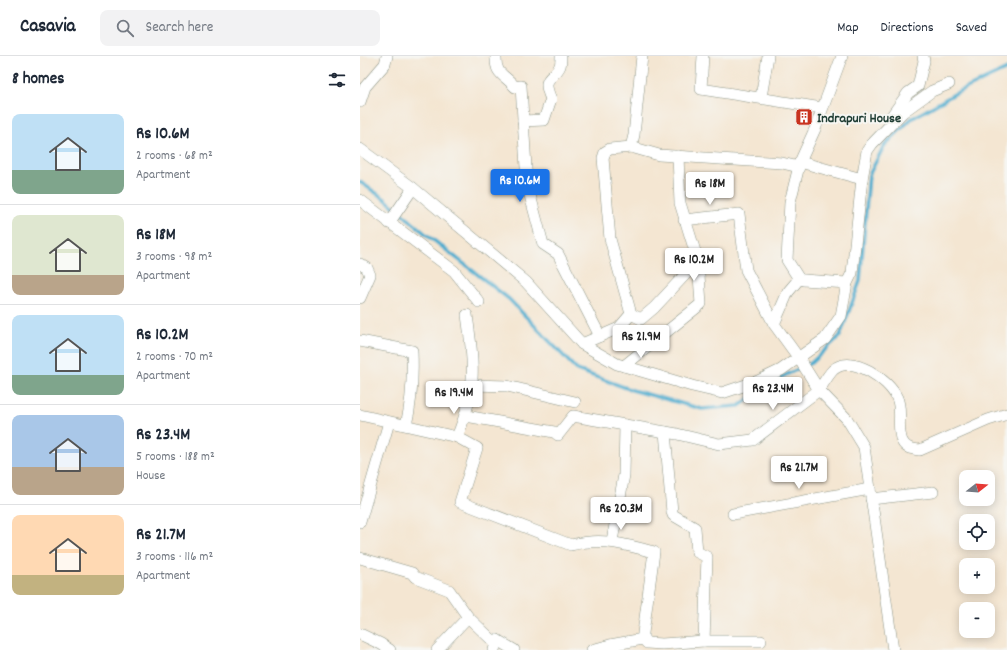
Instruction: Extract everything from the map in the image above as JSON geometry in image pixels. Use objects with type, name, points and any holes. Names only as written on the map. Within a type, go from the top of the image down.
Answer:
[{"type":"street","points":[[360,102],[365,87],[385,64],[387,56]]},
{"type":"street","points":[[496,56],[496,66],[502,75],[515,87],[521,86],[527,184],[543,244],[558,254],[575,284],[600,336]]},
{"type":"street","points":[[523,121],[544,120],[551,99],[547,91],[548,78],[560,66],[561,56]]},
{"type":"street","points":[[631,147],[634,135],[642,56]]},
{"type":"street","points":[[702,56],[701,89],[761,97],[822,108]]},
{"type":"street","points":[[761,97],[768,56]]},
{"type":"street","points":[[842,56],[822,108],[816,129],[800,164],[790,202],[787,260],[799,279],[847,283]]},
{"type":"street","points":[[864,145],[890,118],[908,93],[918,86],[924,61],[923,56]]},
{"type":"street","points":[[360,149],[413,188],[526,282],[582,344],[624,366],[692,386],[722,392],[758,381],[781,370],[825,339],[841,316],[847,283],[852,273],[862,179],[867,151],[903,112],[932,91],[949,84]]},
{"type":"street","points":[[630,314],[610,239],[603,158],[605,152],[610,149],[631,147],[659,155],[800,164],[862,179]]},
{"type":"street","points":[[624,366],[701,304],[698,261],[684,220],[680,203],[678,156]]},
{"type":"street","points":[[392,219],[413,188]]},
{"type":"street","points":[[360,200],[392,219],[454,271],[479,302]]},
{"type":"street","points":[[684,220],[739,214],[746,270],[774,324],[798,357],[819,390],[847,419],[864,447],[893,650]]},
{"type":"street","points":[[630,314],[641,319],[654,308],[698,261]]},
{"type":"street","points":[[360,264],[367,268],[370,275],[360,298]]},
{"type":"street","points":[[774,324],[788,292],[799,279]]},
{"type":"street","points":[[582,344],[619,328],[630,314]]},
{"type":"street","points":[[458,437],[466,416],[473,384],[473,356],[467,315]]},
{"type":"street","points":[[360,341],[412,351],[413,378],[406,425]]},
{"type":"street","points":[[466,416],[554,432],[558,435],[573,416],[665,432],[719,444],[753,440],[819,390],[833,370],[841,365],[853,364],[874,374],[891,389],[897,398],[899,409],[899,430],[903,442],[909,449],[920,450],[988,420],[1007,414]]},
{"type":"street","points":[[473,384],[507,386],[575,402]]},
{"type":"street","points":[[360,415],[458,437],[477,448],[460,502],[571,545],[587,541],[612,541],[654,552],[643,639]]},
{"type":"street","points":[[360,522],[363,501],[389,422]]},
{"type":"street","points":[[612,541],[624,475],[625,425]]},
{"type":"street","points":[[665,432],[673,515],[695,528],[697,552],[707,557],[704,641]]},
{"type":"street","points":[[733,514],[871,494],[933,492]]},
{"type":"street","points":[[360,558],[412,573],[415,577],[449,590],[468,617],[492,640],[495,645],[514,650]]},
{"type":"street","points":[[437,650],[468,617]]},
{"type":"street","points":[[360,634],[390,650]]},
{"type":"street","points":[[643,639],[647,643],[662,647],[704,641],[761,641]]},
{"type":"street","points":[[592,650],[610,644],[643,639]]},
{"type":"waterway","points":[[360,182],[385,199],[427,235],[509,299],[577,370],[632,390],[702,409],[739,406],[773,381],[811,363],[840,336],[860,281],[869,175],[884,146],[911,119],[956,93],[1007,69]]},
{"type":"place","name":"Indrapuri House","points":[[804,117]]}]
